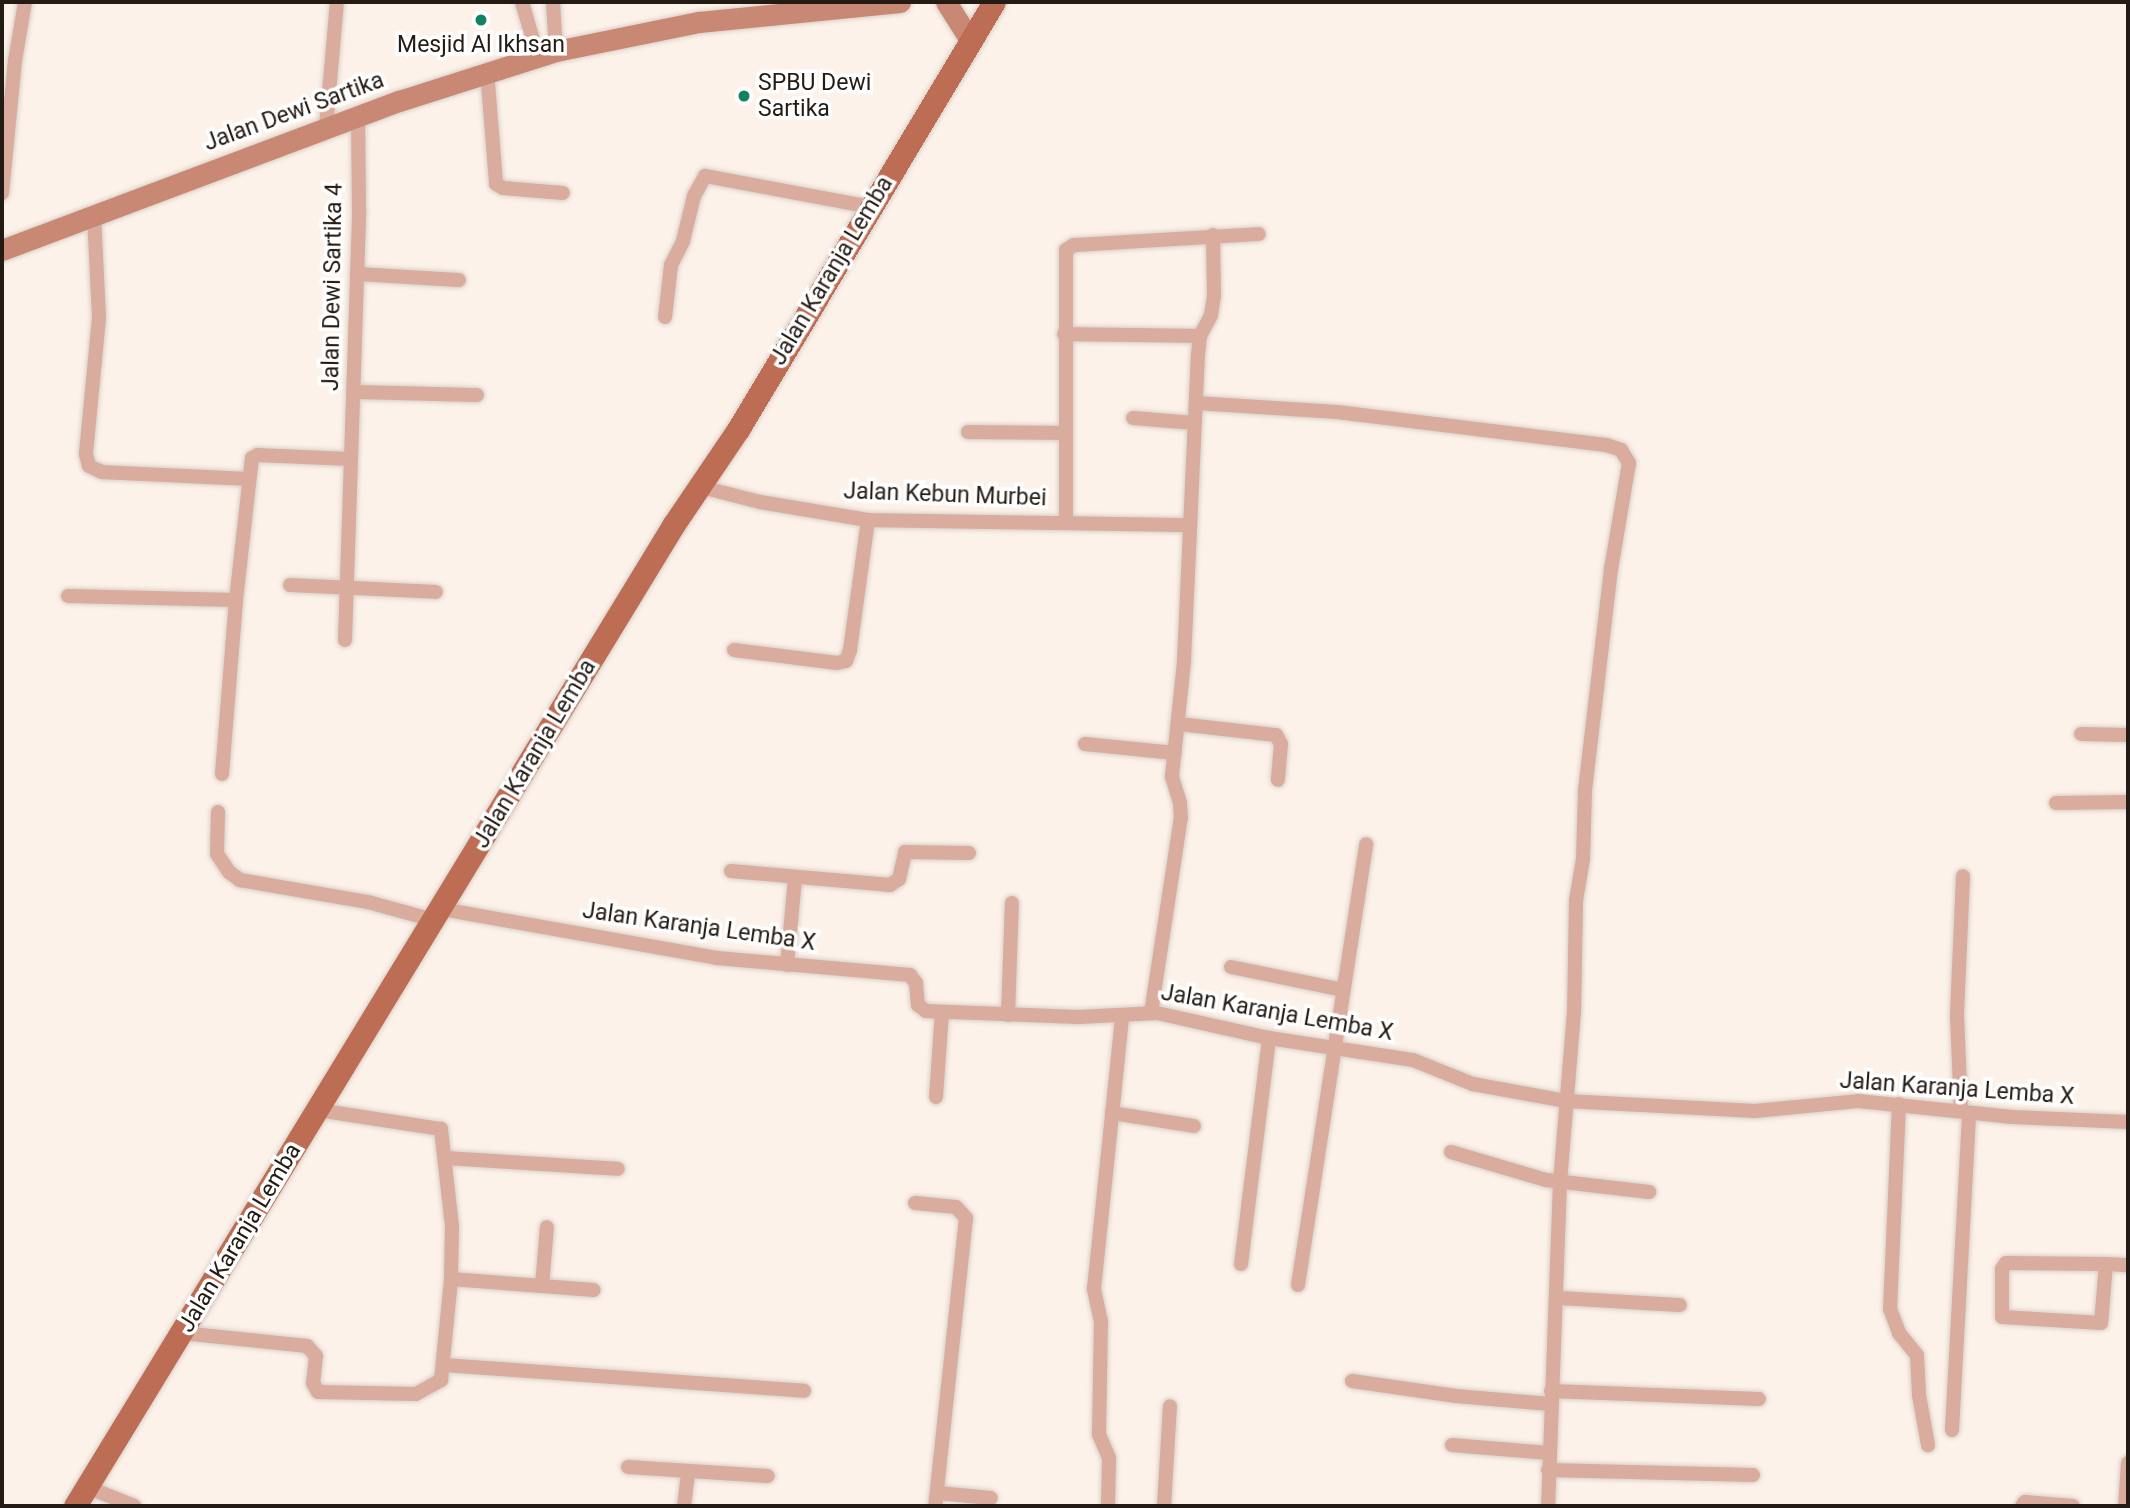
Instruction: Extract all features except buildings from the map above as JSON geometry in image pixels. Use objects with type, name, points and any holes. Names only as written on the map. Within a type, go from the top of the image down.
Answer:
[{"type":"main road","name":"Jalan Dewi Sartika","points":[[2,250],[326,127],[487,71],[547,54],[699,22],[900,2]]},
{"type":"main road","points":[[946,2],[970,40]]},
{"type":"main road","name":"Jalan Karanja Lemba","points":[[81,1497],[674,524],[701,487],[994,2]]},
{"type":"street","points":[[2,193],[8,61],[26,2]]},
{"type":"street","points":[[326,127],[337,2]]},
{"type":"street","points":[[522,2],[547,54]]},
{"type":"street","points":[[547,54],[553,2]]},
{"type":"street","points":[[487,71],[496,184],[503,188],[564,193]]},
{"type":"street","name":"Jalan Dewi Sartika 4","points":[[345,640],[357,274],[358,116]]},
{"type":"street","points":[[665,317],[671,265],[683,241],[694,196],[705,176],[870,207]]},
{"type":"street","points":[[94,215],[99,318],[86,454],[89,466],[102,472],[248,479]]},
{"type":"street","points":[[1066,520],[1065,255],[1070,246],[1259,234]]},
{"type":"street","points":[[1151,1013],[1181,818],[1181,803],[1172,776],[1179,724],[1200,336],[1212,305],[1213,235]]},
{"type":"street","points":[[357,274],[459,279]]},
{"type":"street","points":[[1064,334],[1200,336]]},
{"type":"street","points":[[354,392],[477,395]]},
{"type":"street","points":[[1196,403],[1337,412],[1513,433],[1562,442],[1606,445],[1621,450],[1627,456],[1628,481],[1611,569],[1585,792],[1583,859],[1576,901],[1574,1012],[1560,1182],[1558,1298],[1551,1398],[1548,1506]]},
{"type":"street","points":[[1133,418],[1195,423]]},
{"type":"street","points":[[968,432],[1064,433]]},
{"type":"street","points":[[222,774],[236,600],[252,458],[255,455],[349,459]]},
{"type":"street","name":"Jalan Kebun Murbei","points":[[701,487],[760,502],[868,520],[1066,520],[1190,524]]},
{"type":"street","points":[[734,650],[837,663],[846,660],[850,650],[868,520]]},
{"type":"street","points":[[289,585],[436,592]]},
{"type":"street","points":[[68,596],[236,600]]},
{"type":"street","points":[[1179,724],[1276,734],[1281,744],[1278,780]]},
{"type":"street","points":[[2081,734],[2128,735]]},
{"type":"street","points":[[1085,744],[1175,753]]},
{"type":"street","points":[[2056,803],[2128,802]]},
{"type":"street","name":"Jalan Karanja Lemba X","points":[[218,812],[215,841],[218,858],[235,877],[248,883],[708,956],[910,975],[916,983],[920,1008],[942,1012],[1122,1017],[1151,1013],[1269,1038],[1413,1060],[1474,1084],[1566,1101],[1743,1111],[1829,1102],[1899,1104],[1965,1112],[2128,1122]]},
{"type":"street","points":[[1298,1285],[1366,844]]},
{"type":"street","points":[[730,871],[890,885],[899,879],[905,852],[969,853]]},
{"type":"street","points":[[1952,1430],[1965,1112],[1957,1014],[1963,876]]},
{"type":"street","points":[[787,965],[795,877]]},
{"type":"street","points":[[1008,1015],[1012,903]]},
{"type":"street","points":[[1231,967],[1343,989]]},
{"type":"street","points":[[936,1097],[942,1012]]},
{"type":"street","points":[[1108,1506],[1109,1458],[1099,1434],[1101,1322],[1094,1289],[1122,1017]]},
{"type":"street","points":[[1241,1264],[1269,1038]]},
{"type":"street","points":[[1899,1104],[1890,1309],[1899,1333],[1917,1355],[1919,1395],[1928,1445]]},
{"type":"street","points":[[182,1333],[307,1346],[316,1356],[314,1387],[327,1393],[420,1393],[439,1382],[444,1366],[451,1279],[452,1218],[440,1128],[318,1110]]},
{"type":"street","points":[[1112,1113],[1194,1126]]},
{"type":"street","points":[[1451,1152],[1560,1182],[1649,1192]]},
{"type":"street","points":[[445,1158],[618,1169]]},
{"type":"street","points":[[915,1203],[956,1207],[966,1218],[936,1499],[991,1498]]},
{"type":"street","points":[[542,1286],[547,1227]]},
{"type":"street","points":[[2106,1264],[2101,1323],[2002,1317],[2002,1269],[2006,1263],[2106,1264],[2128,1265]]},
{"type":"street","points":[[451,1279],[594,1290]]},
{"type":"street","points":[[1558,1298],[1680,1305]]},
{"type":"street","points":[[444,1366],[804,1391]]},
{"type":"street","points":[[1352,1381],[1456,1396],[1759,1399]]},
{"type":"street","points":[[1164,1506],[1170,1406]]},
{"type":"street","points":[[1452,1445],[1549,1453]]},
{"type":"street","points":[[2125,1506],[2128,1463]]},
{"type":"street","points":[[628,1466],[768,1476]]},
{"type":"street","points":[[1548,1470],[1753,1475]]},
{"type":"street","points":[[684,1506],[688,1471]]},
{"type":"street","points":[[81,1497],[134,1506]]},
{"type":"street","points":[[2022,1506],[2025,1502],[2073,1506]]},
{"type":"place","name":"Mesjid Al Ikhsan","points":[[481,20]]},
{"type":"place","name":"SPBU Dewi Sartika","points":[[744,96]]}]
